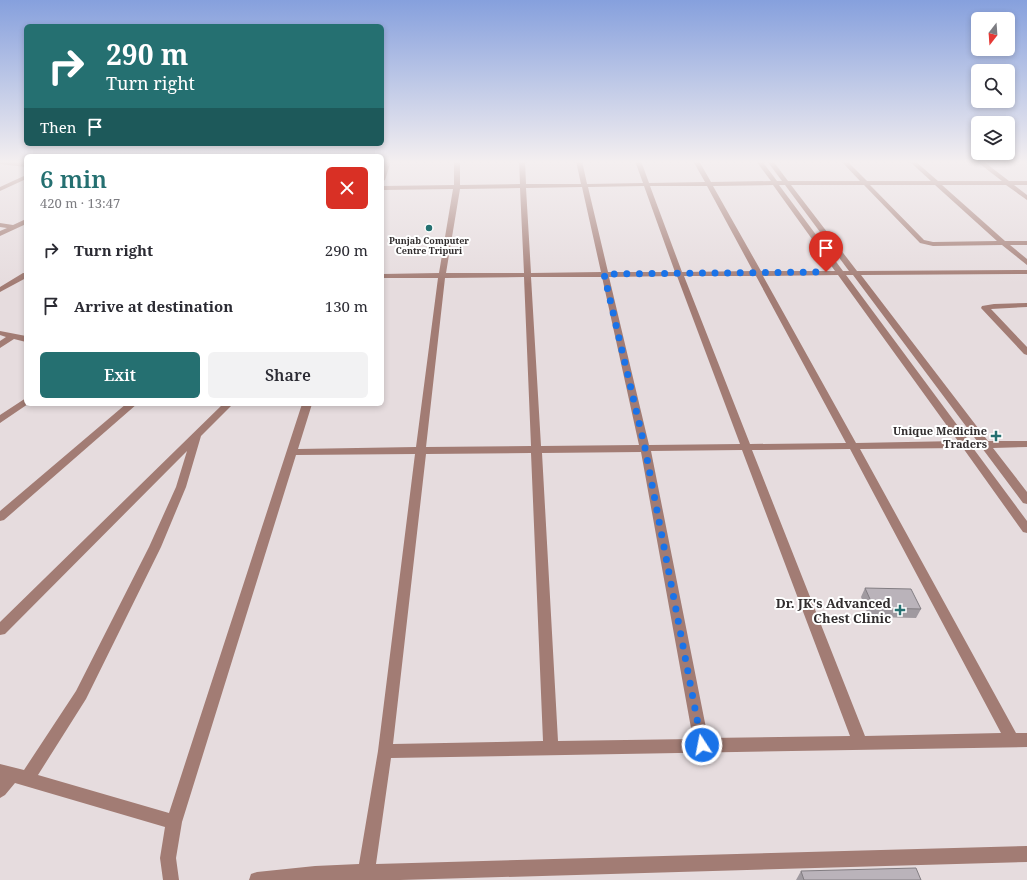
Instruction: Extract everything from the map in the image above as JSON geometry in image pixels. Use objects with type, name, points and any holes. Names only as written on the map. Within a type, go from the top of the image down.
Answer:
[{"type":"street","points":[[366,874],[385,751],[442,275],[454,202]]},
{"type":"street","points":[[524,202],[526,274],[551,748]]},
{"type":"street","points":[[589,202],[645,448],[702,745]]},
{"type":"street","points":[[653,202],[679,273],[860,742]]},
{"type":"street","points":[[385,751],[1020,740],[853,446],[718,202]]},
{"type":"street","points":[[789,202],[1027,529]]},
{"type":"street","points":[[802,202],[1027,500]]},
{"type":"street","points":[[884,202],[922,242],[933,244],[1027,243]]},
{"type":"street","points":[[959,202],[1027,263]]},
{"type":"street","points":[[0,234],[24,222]]},
{"type":"street","points":[[0,225],[24,228]]},
{"type":"street","points":[[384,276],[1027,272]]},
{"type":"street","points":[[0,290],[24,278]]},
{"type":"street","points":[[1027,305],[994,306],[985,308],[1027,352]]},
{"type":"street","points":[[0,333],[24,339]]},
{"type":"street","points":[[0,344],[13,336]]},
{"type":"street","points":[[0,420],[24,402]]},
{"type":"street","points":[[0,518],[130,406]]},
{"type":"street","points":[[0,630],[226,406]]},
{"type":"street","points":[[171,880],[168,870],[168,855],[174,822],[306,406]]},
{"type":"street","points":[[27,779],[81,695],[155,547],[181,487],[198,434]]},
{"type":"street","points":[[292,452],[1027,444]]},
{"type":"street","points":[[0,790],[6,773],[174,822]]},
{"type":"street","points":[[257,880],[366,874],[1027,854]]},
{"type":"building","points":[[865,588],[911,589],[921,609],[874,608]]},
{"type":"building","points":[[916,868],[921,880],[804,880],[801,871]]},
{"type":"place","name":"Punjab Computer Centre Tripuri","points":[[429,228]]},
{"type":"place","name":"Unique Medicine Traders","points":[[996,436]]},
{"type":"place","name":"Dr. JK's Advanced Chest Clinic","points":[[900,610]]},
{"type":"route","points":[[702,745],[645,448],[604,274],[826,272]]}]
